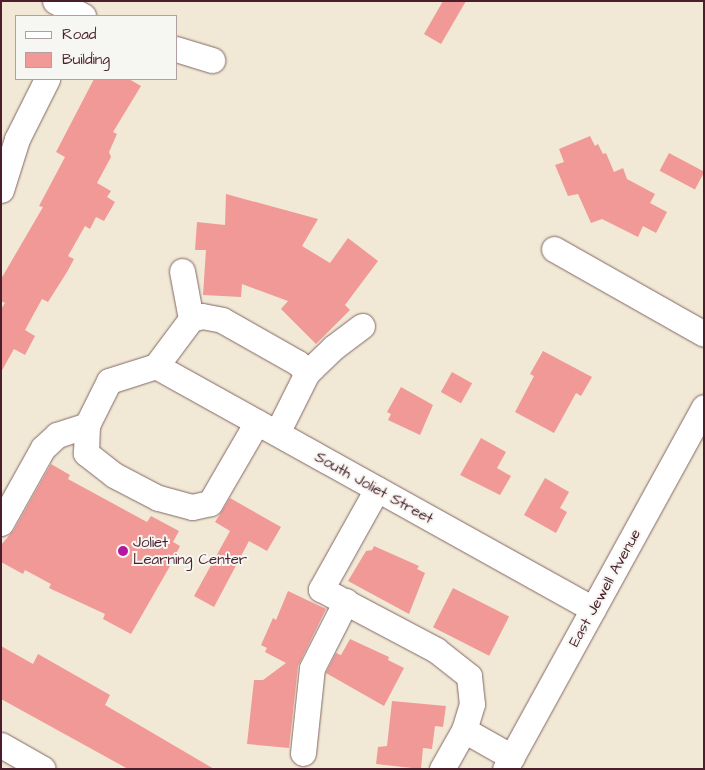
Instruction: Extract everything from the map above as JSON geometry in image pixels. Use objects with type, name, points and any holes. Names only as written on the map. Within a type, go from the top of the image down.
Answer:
[{"type":"street","points":[[55,1],[80,15]]},
{"type":"street","points":[[83,15],[90,1]]},
{"type":"street","points":[[178,50],[212,60]]},
{"type":"street","points":[[1,190],[17,139],[46,80]]},
{"type":"street","points":[[554,249],[704,334]]},
{"type":"street","points":[[182,271],[191,319]]},
{"type":"street","points":[[307,373],[298,363],[222,320],[202,316],[191,319],[156,366],[109,381],[87,425],[86,453],[114,475],[158,498],[192,507],[210,503],[307,373],[334,347],[362,326]]},
{"type":"street","name":"South Joliet Street","points":[[156,366],[593,610]]},
{"type":"street","name":"East Jewell Avenue","points":[[509,763],[704,407]]},
{"type":"street","points":[[1,523],[44,448],[57,434],[87,425]]},
{"type":"street","points":[[377,489],[321,589],[436,650],[469,676],[472,704],[464,730],[442,769]]},
{"type":"street","points":[[303,753],[312,668],[346,601]]},
{"type":"street","points":[[464,730],[509,763]]},
{"type":"street","points":[[1,746],[33,766]]},
{"type":"building","points":[[443,1],[466,1],[441,44],[424,34]]},
{"type":"building","points":[[93,80],[131,80],[141,86],[113,132],[117,134],[109,152],[111,157],[97,183],[111,191],[107,197],[115,202],[104,221],[96,217],[90,229],[85,226],[68,256],[74,259],[67,272],[48,302],[42,299],[25,330],[35,336],[25,355],[14,349],[1,372],[1,309],[5,303],[1,301],[1,279],[43,207],[39,206],[65,157],[56,152]]},
{"type":"building","points":[[590,136],[595,146],[598,144],[603,154],[606,153],[614,172],[623,168],[627,179],[655,194],[650,203],[667,212],[656,233],[643,226],[638,237],[602,219],[591,223],[578,194],[568,196],[555,165],[564,162],[559,149]]},
{"type":"building","points":[[669,153],[704,172],[695,189],[660,171]]},
{"type":"building","points":[[226,194],[318,219],[302,246],[330,263],[348,238],[378,261],[345,305],[350,310],[316,344],[281,309],[288,301],[242,284],[241,297],[203,295],[206,250],[195,250],[197,222],[225,225]]},
{"type":"building","points":[[543,351],[592,377],[581,396],[576,393],[554,433],[515,412],[534,376],[530,374]]},
{"type":"building","points":[[452,372],[472,383],[461,403],[441,392]]},
{"type":"building","points":[[401,387],[433,405],[420,435],[388,420],[391,414],[387,412]]},
{"type":"building","points":[[481,438],[506,452],[497,468],[511,476],[500,495],[460,475]]},
{"type":"building","name":"Joliet Learning Center","points":[[51,464],[70,475],[68,479],[147,522],[151,516],[179,531],[173,542],[180,546],[131,634],[103,619],[105,614],[49,588],[51,584],[25,570],[23,574],[1,562],[1,545],[14,530]]},
{"type":"building","points":[[545,478],[569,492],[560,508],[567,512],[556,533],[524,515]]},
{"type":"building","points":[[230,498],[281,527],[267,551],[249,541],[214,607],[194,596],[230,531],[215,522]]},
{"type":"building","points":[[374,546],[419,566],[417,569],[425,573],[409,614],[348,581],[366,551],[372,550]]},
{"type":"building","points":[[453,588],[509,617],[489,656],[433,627]]},
{"type":"building","points":[[288,591],[326,609],[298,666],[289,748],[247,744],[254,680],[263,680],[286,663],[265,652],[267,648],[261,645],[273,618],[276,620]]},
{"type":"building","points":[[350,639],[389,657],[388,660],[404,668],[384,706],[326,673],[336,653],[341,655]]},
{"type":"building","points":[[1,646],[33,664],[38,654],[110,695],[105,705],[214,769],[128,769],[1,699]]},
{"type":"building","points":[[392,701],[446,706],[443,727],[435,726],[432,749],[423,748],[421,769],[376,764],[378,747],[387,746]]},
{"type":"place","name":"Joliet Learning Center","points":[[123,551]]}]
